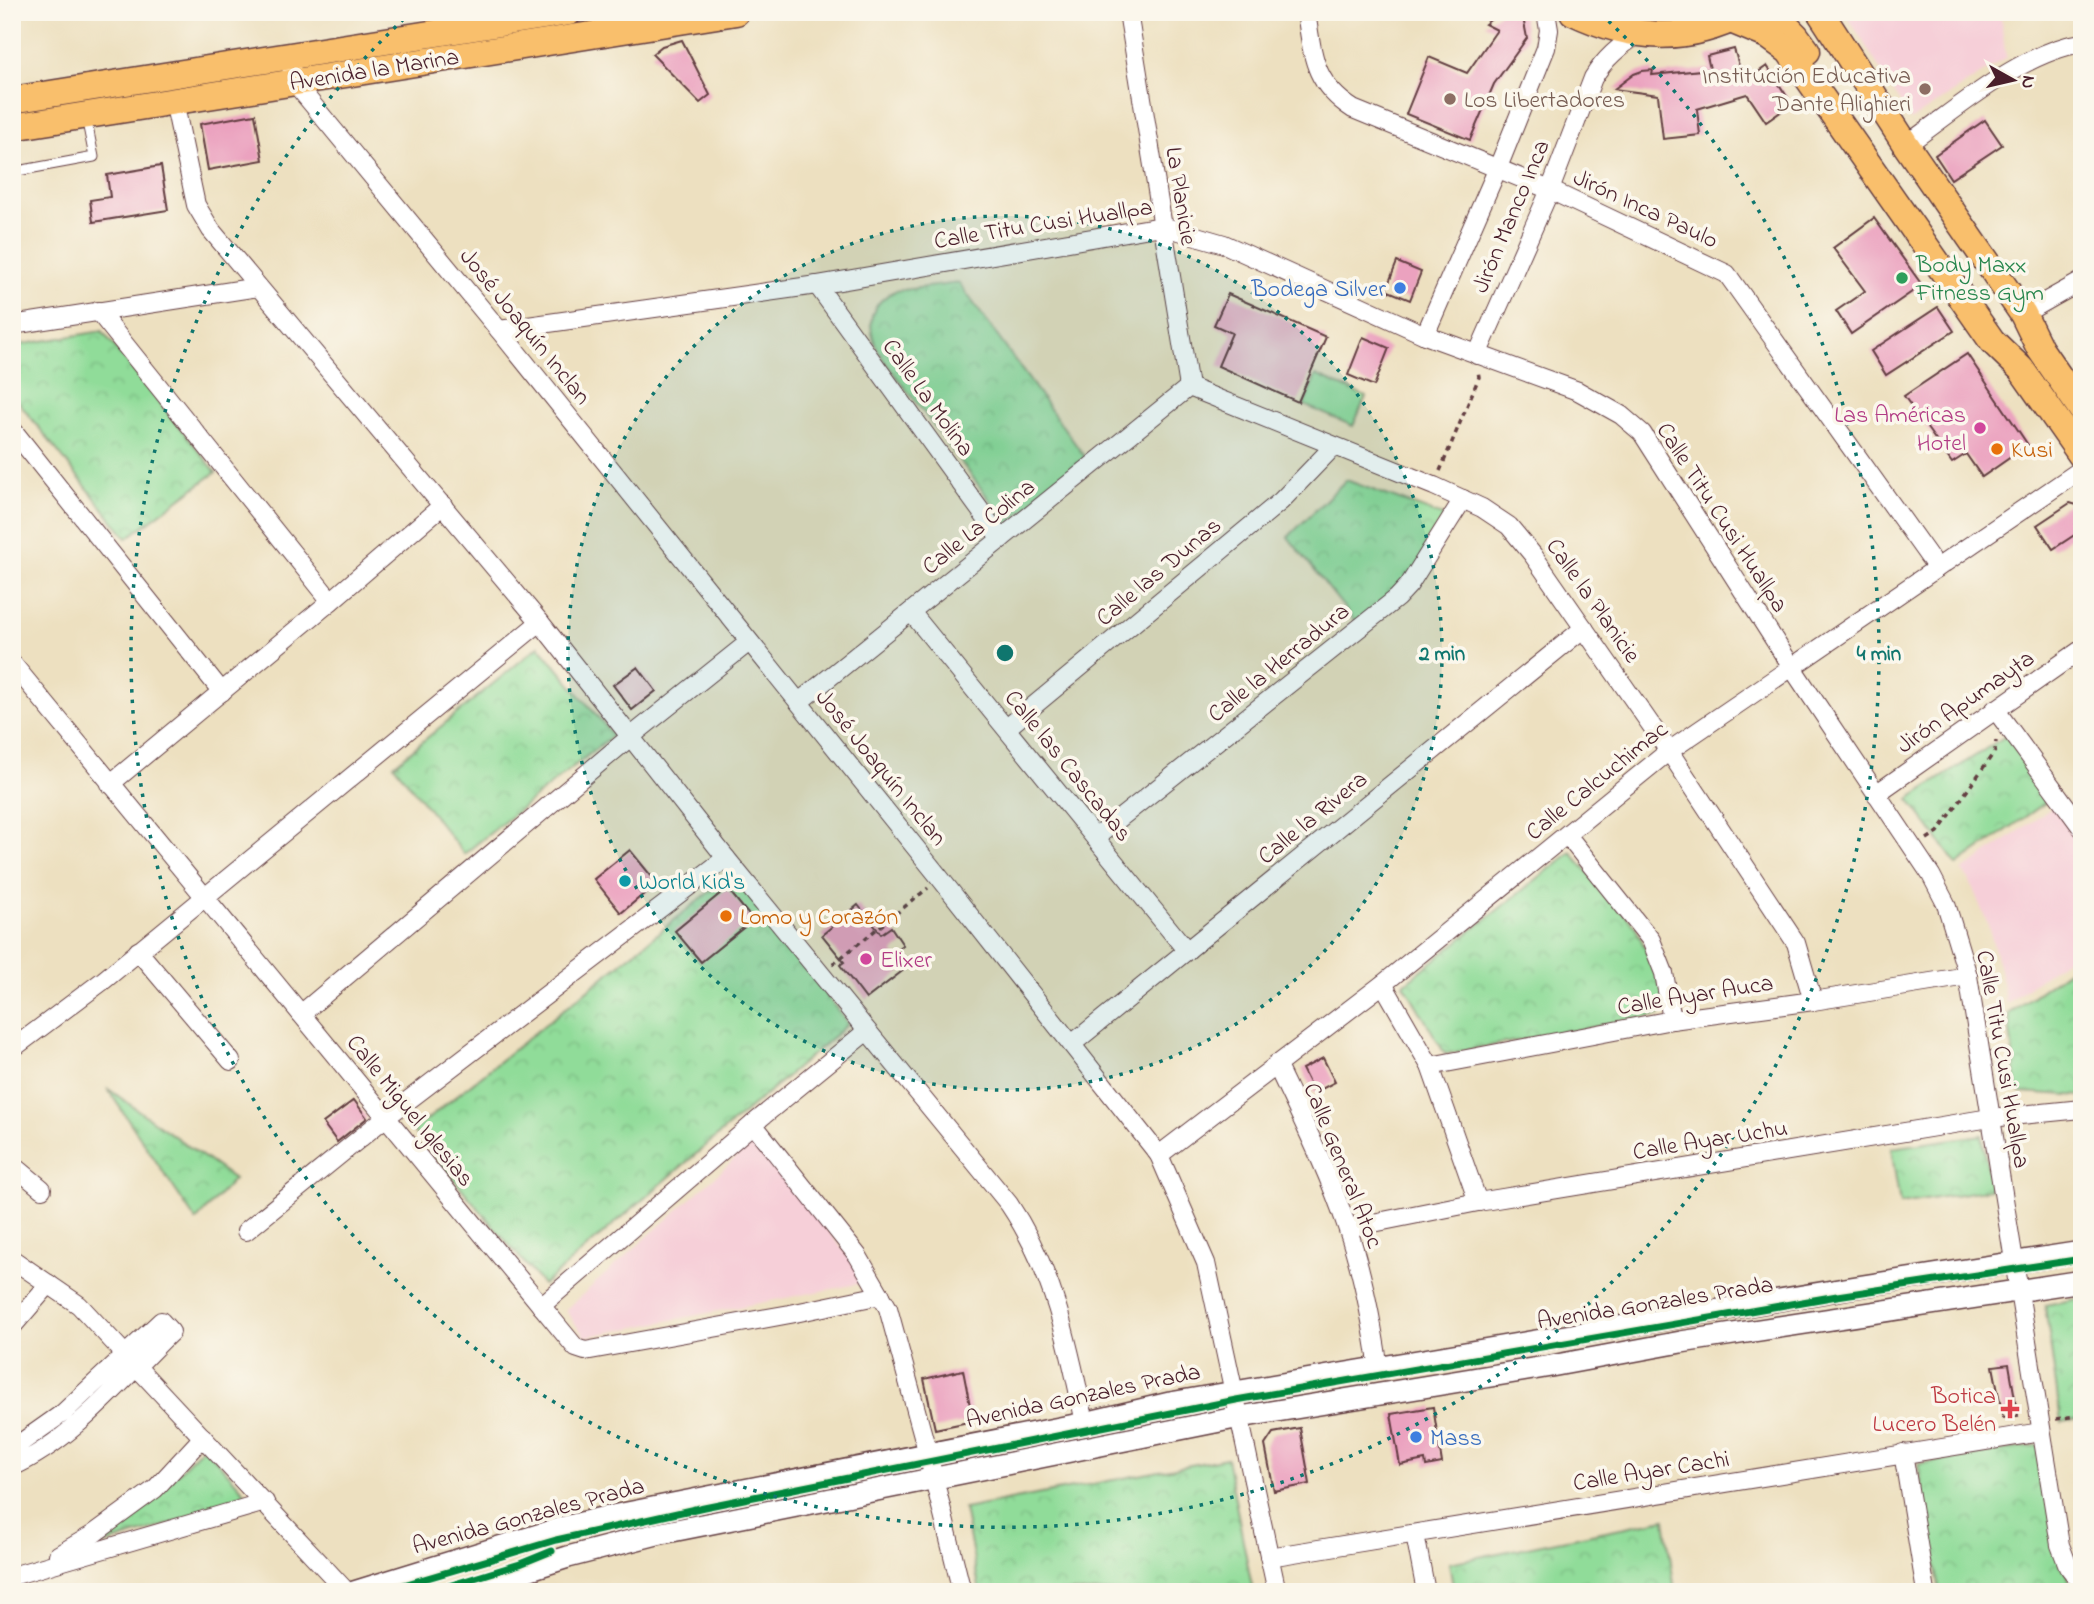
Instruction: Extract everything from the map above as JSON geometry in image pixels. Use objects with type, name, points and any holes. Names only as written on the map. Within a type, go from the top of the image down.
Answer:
[{"type":"main road","name":"Avenida la Marina","points":[[12,100],[521,16],[569,12]]},
{"type":"main road","name":"Avenida la Marina","points":[[12,127],[736,12]]},
{"type":"main road","points":[[1573,12],[1602,26],[1639,34],[1670,35],[1701,30],[1739,16],[1789,51],[1992,341],[2025,344]]},
{"type":"main road","points":[[1772,12],[1796,36],[2025,344],[2082,410]]},
{"type":"main road","points":[[1799,12],[1806,29],[2025,344]]},
{"type":"main road","points":[[1820,12],[1906,145],[2025,344],[2082,456]]},
{"type":"street","name":"La Planicie","points":[[1128,12],[1189,387]]},
{"type":"street","name":"Jirón Inca Paulo","points":[[1306,12],[1318,71],[1335,97],[1353,109],[1550,190],[1727,274],[1937,568]]},
{"type":"street","name":"Jirón Manco Inca","points":[[1425,335],[1497,170],[1546,48],[1549,30],[1546,12]]},
{"type":"street","name":"Jirón Manco Inca","points":[[1477,355],[1550,190],[1593,78],[1602,62],[1613,51],[1639,34]]},
{"type":"street","points":[[1906,145],[2035,57],[2082,43]]},
{"type":"street","name":"José Joaquín Inclan","points":[[289,55],[294,82],[499,330],[799,702],[1159,1155],[1206,1263],[1277,1592]]},
{"type":"street","points":[[174,101],[199,213],[540,622],[629,738],[1010,1204],[1050,1282],[1061,1314],[1085,1423]]},
{"type":"street","name":"Calle Titu Cusi Huallpa","points":[[499,330],[817,285],[1162,226],[1224,244],[1425,335],[1578,391],[1621,415],[1642,433],[1942,895],[1968,976],[2062,1552],[2068,1566],[2082,1584]]},
{"type":"street","points":[[2025,344],[2082,281]]},
{"type":"street","name":"Calle La Molina","points":[[817,285],[1001,539]]},
{"type":"street","points":[[12,325],[258,287]]},
{"type":"street","points":[[98,311],[331,601]]},
{"type":"street","name":"Calle la Planicie","points":[[1189,387],[1463,499],[1495,516],[1521,539],[1669,751],[1796,943],[1813,1001]]},
{"type":"street","name":"Calle La Colina","points":[[799,702],[1189,387]]},
{"type":"street","points":[[12,429],[222,692]]},
{"type":"street","name":"Calle las Dunas","points":[[1008,727],[1281,501],[1334,446]]},
{"type":"street","name":"Calle Calcuchimac","points":[[1159,1155],[1383,984],[1669,751],[2082,469]]},
{"type":"street","name":"Calle la Herradura","points":[[1095,838],[1398,598],[1463,499]]},
{"type":"street","points":[[110,784],[443,505]]},
{"type":"street","name":"Calle las Cascadas","points":[[911,612],[1008,727],[1187,951]]},
{"type":"street","points":[[12,1049],[104,980],[540,622]]},
{"type":"street","name":"Calle la Rivera","points":[[1072,1044],[1584,628]]},
{"type":"street","points":[[300,1014],[629,738],[749,642]]},
{"type":"street","name":"Jirón Apumayta","points":[[1876,794],[2082,649]]},
{"type":"street","name":"Calle Miguel Iglesias","points":[[12,663],[573,1346],[585,1351],[881,1295]]},
{"type":"street","points":[[1995,709],[2082,828]]},
{"type":"street","points":[[1566,835],[1651,940],[1664,972],[1672,1020]]},
{"type":"street","points":[[246,1231],[385,1118],[726,858]]},
{"type":"street","points":[[138,951],[231,1061]]},
{"type":"street","name":"Calle Ayar Auca","points":[[1430,1066],[1672,1020],[1968,976]]},
{"type":"street","points":[[1383,984],[1430,1066],[1478,1202]]},
{"type":"street","points":[[541,1306],[752,1124],[867,1031]]},
{"type":"street","name":"Calle General Atoc","points":[[1276,1064],[1313,1142],[1348,1228],[1372,1321],[1378,1369]]},
{"type":"street","name":"Calle Ayar Uchu","points":[[1348,1228],[1478,1202],[1990,1118],[2082,1109]]},
{"type":"street","points":[[752,1124],[858,1256],[881,1295],[892,1320],[962,1592]]},
{"type":"street","points":[[12,1164],[42,1189]]},
{"type":"street","name":"Avenida Gonzales Prada","points":[[354,1592],[561,1528],[1234,1391],[2082,1252]]},
{"type":"street","points":[[12,1259],[79,1305],[347,1592]]},
{"type":"street","name":"Avenida Gonzales Prada","points":[[458,1592],[568,1557],[657,1534],[1240,1417],[1681,1342],[2082,1281]]},
{"type":"street","points":[[12,1327],[50,1284]]},
{"type":"street","points":[[12,1449],[131,1360]]},
{"type":"street","points":[[12,1467],[64,1434],[96,1407],[131,1360]]},
{"type":"street","name":"Calle Ayar Cachi","points":[[1269,1557],[1903,1453],[2040,1427]]},
{"type":"street","points":[[20,1574],[92,1535],[155,1489],[204,1437]]},
{"type":"street","points":[[1903,1453],[1927,1592]]},
{"type":"street","points":[[20,1574],[265,1502]]},
{"type":"street","points":[[1415,1534],[1426,1592]]},
{"type":"street","points":[[512,1544],[522,1572]]},
{"type":"lane","points":[[12,172],[93,157],[86,115]]},
{"type":"path","points":[[1434,486],[1479,377],[1477,355]]},
{"type":"path","points":[[1913,849],[1938,832],[1995,751],[1996,738]]},
{"type":"path","points":[[821,974],[940,878]]},
{"type":"path","points":[[2040,1427],[2082,1415]]},
{"type":"shaded area","name":"Institución Educativa Dante Alighieri","points":[[1845,12],[2000,12],[2006,58],[1911,120]]},
{"type":"shaded area","points":[[2053,807],[2082,846],[2082,947],[2006,1004],[1988,925],[1969,879],[1962,871]]},
{"type":"shaded area","points":[[755,1141],[851,1259],[863,1283],[585,1337],[565,1310]]},
{"type":"green space","points":[[959,283],[1087,460],[1008,524],[884,360],[872,331],[871,322],[877,305],[895,291]]},
{"type":"green space","points":[[102,331],[216,472],[127,538],[12,394],[12,346]]},
{"type":"green space","points":[[1316,375],[1366,397],[1353,426],[1304,405]]},
{"type":"green space","points":[[1346,480],[1448,518],[1425,566],[1361,629],[1288,537]]},
{"type":"green space","points":[[539,646],[613,735],[464,854],[394,765]]},
{"type":"green space","points":[[2007,735],[2052,798],[1957,865],[1909,799]]},
{"type":"green space","points":[[1571,852],[1635,926],[1665,992],[1660,1015],[1445,1054],[1404,984]]},
{"type":"green space","points":[[734,872],[848,1024],[543,1285],[413,1131]]},
{"type":"green space","points":[[2082,961],[2082,1096],[2021,1092],[2017,1087],[2008,1014]]},
{"type":"green space","points":[[107,1088],[234,1179],[196,1221]]},
{"type":"green space","points":[[1982,1135],[1991,1189],[1900,1204],[1891,1148]]},
{"type":"green space","points":[[2082,1298],[2082,1419],[2061,1422],[2045,1305]]},
{"type":"green space","points":[[2039,1445],[2069,1580],[2078,1592],[1940,1592],[1918,1464]]},
{"type":"green space","points":[[204,1446],[251,1499],[64,1557],[137,1514]]},
{"type":"green space","points":[[1227,1458],[1253,1592],[980,1592],[964,1509]]},
{"type":"green space","points":[[1665,1519],[1675,1592],[1454,1592],[1449,1563]]},
{"type":"building","name":"Los Libertadores","points":[[1501,12],[1522,12],[1527,38],[1494,84],[1470,140],[1406,114],[1429,57],[1467,73],[1497,30],[1485,24]]},
{"type":"building","points":[[682,40],[710,95],[700,103],[652,54],[662,46]]},
{"type":"building","points":[[1734,49],[1744,82],[1767,66],[1792,104],[1766,122],[1747,94],[1697,109],[1700,135],[1663,139],[1658,95],[1614,89],[1642,71],[1653,70],[1652,75],[1710,69],[1707,56]]},
{"type":"building","points":[[255,114],[263,160],[208,170],[200,124]]},
{"type":"building","points":[[1985,120],[2002,145],[1951,179],[1935,155]]},
{"type":"building","points":[[161,166],[168,210],[93,222],[90,200],[110,197],[107,175]]},
{"type":"building","points":[[1874,218],[1922,285],[1851,334],[1836,311],[1865,291],[1833,248]]},
{"type":"building","points":[[1397,262],[1421,272],[1410,300],[1386,290]]},
{"type":"building","points":[[1228,294],[1326,337],[1298,402],[1218,366],[1232,333],[1214,325]]},
{"type":"building","points":[[1938,307],[1954,331],[1886,375],[1871,351]]},
{"type":"building","points":[[1363,337],[1389,348],[1374,386],[1348,375]]},
{"type":"building","points":[[1967,354],[2028,445],[1982,477],[1966,454],[1952,463],[1904,396]]},
{"type":"building","points":[[2070,503],[2077,505],[2082,512],[2082,530],[2053,549],[2037,525]]},
{"type":"building","points":[[638,667],[656,691],[632,710],[613,685]]},
{"type":"building","name":"World Kid's","points":[[630,850],[657,883],[621,913],[594,879]]},
{"type":"building","points":[[727,888],[753,920],[701,962],[675,931]]},
{"type":"building","points":[[858,905],[881,934],[891,927],[903,945],[893,953],[905,969],[866,999],[840,965],[844,962],[822,935]]},
{"type":"building","points":[[1323,1058],[1335,1082],[1314,1093],[1302,1069]]},
{"type":"building","points":[[354,1100],[367,1118],[337,1142],[323,1123]]},
{"type":"building","points":[[2009,1364],[2018,1416],[2003,1418],[1993,1366]]},
{"type":"building","points":[[963,1370],[973,1421],[935,1429],[924,1379]]},
{"type":"building","name":"Mass","points":[[1433,1407],[1442,1463],[1426,1466],[1425,1460],[1400,1465],[1391,1414]]},
{"type":"building","points":[[1300,1428],[1310,1484],[1274,1491],[1265,1445],[1273,1433]]},
{"type":"cycle path","points":[[380,1592],[556,1540],[704,1507],[1236,1400],[1837,1296],[2082,1259]]},
{"type":"cycle path","points":[[429,1592],[520,1564],[552,1551]]},
{"type":"place","name":"Institución Educativa Dante Alighieri","points":[[1925,89]]},
{"type":"place","name":"Los Libertadores","points":[[1450,99]]},
{"type":"place","name":"Body Maxx Fitness Gym","points":[[1902,278]]},
{"type":"place","name":"Bodega Silver","points":[[1400,288]]},
{"type":"place","name":"Las Américas Hotel","points":[[1980,428]]},
{"type":"place","name":"Kusi","points":[[1997,449]]},
{"type":"place","name":"World Kid's","points":[[625,881]]},
{"type":"place","name":"Lomo y Corazón","points":[[726,916]]},
{"type":"place","name":"Elixer","points":[[866,959]]},
{"type":"place","name":"Botica Lucero Belén","points":[[2010,1409]]},
{"type":"place","name":"Mass","points":[[1416,1437]]}]
